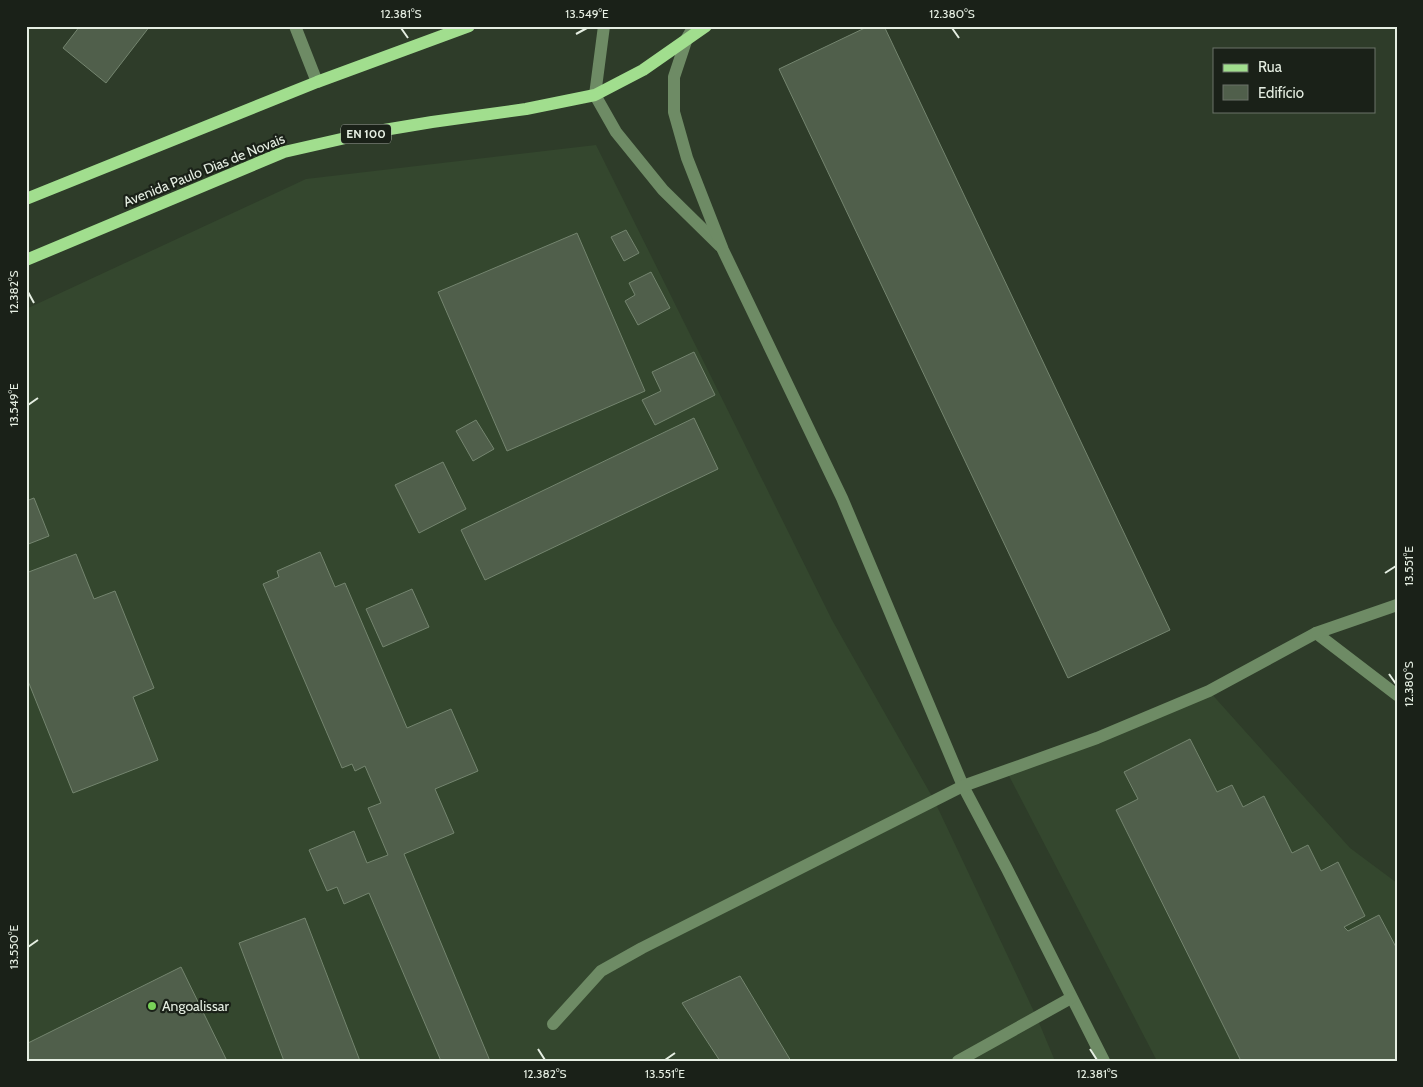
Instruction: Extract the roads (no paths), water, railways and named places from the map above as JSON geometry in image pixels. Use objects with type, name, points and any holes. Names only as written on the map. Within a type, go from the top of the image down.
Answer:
[{"type":"main road","points":[[26,200],[317,82],[469,26]]},
{"type":"main road","name":"Avenida Paulo Dias de Novais","points":[[26,260],[284,152],[372,132],[526,110],[596,95],[643,70],[706,26]]},
{"type":"street","points":[[296,26],[317,82]]},
{"type":"street","points":[[604,26],[596,95],[616,132],[663,190],[723,250]]},
{"type":"street","points":[[694,26],[687,38],[674,77],[674,112],[687,158],[723,250],[842,498],[963,786],[1104,1061]]},
{"type":"street","points":[[553,1024],[601,971],[642,948],[963,786],[1097,738],[1209,690],[1316,633],[1397,605]]},
{"type":"street","points":[[1316,633],[1397,694]]},
{"type":"street","points":[[958,1061],[1071,998]]},
{"type":"place","name":"Angoalissar","points":[[152,1006]]}]
